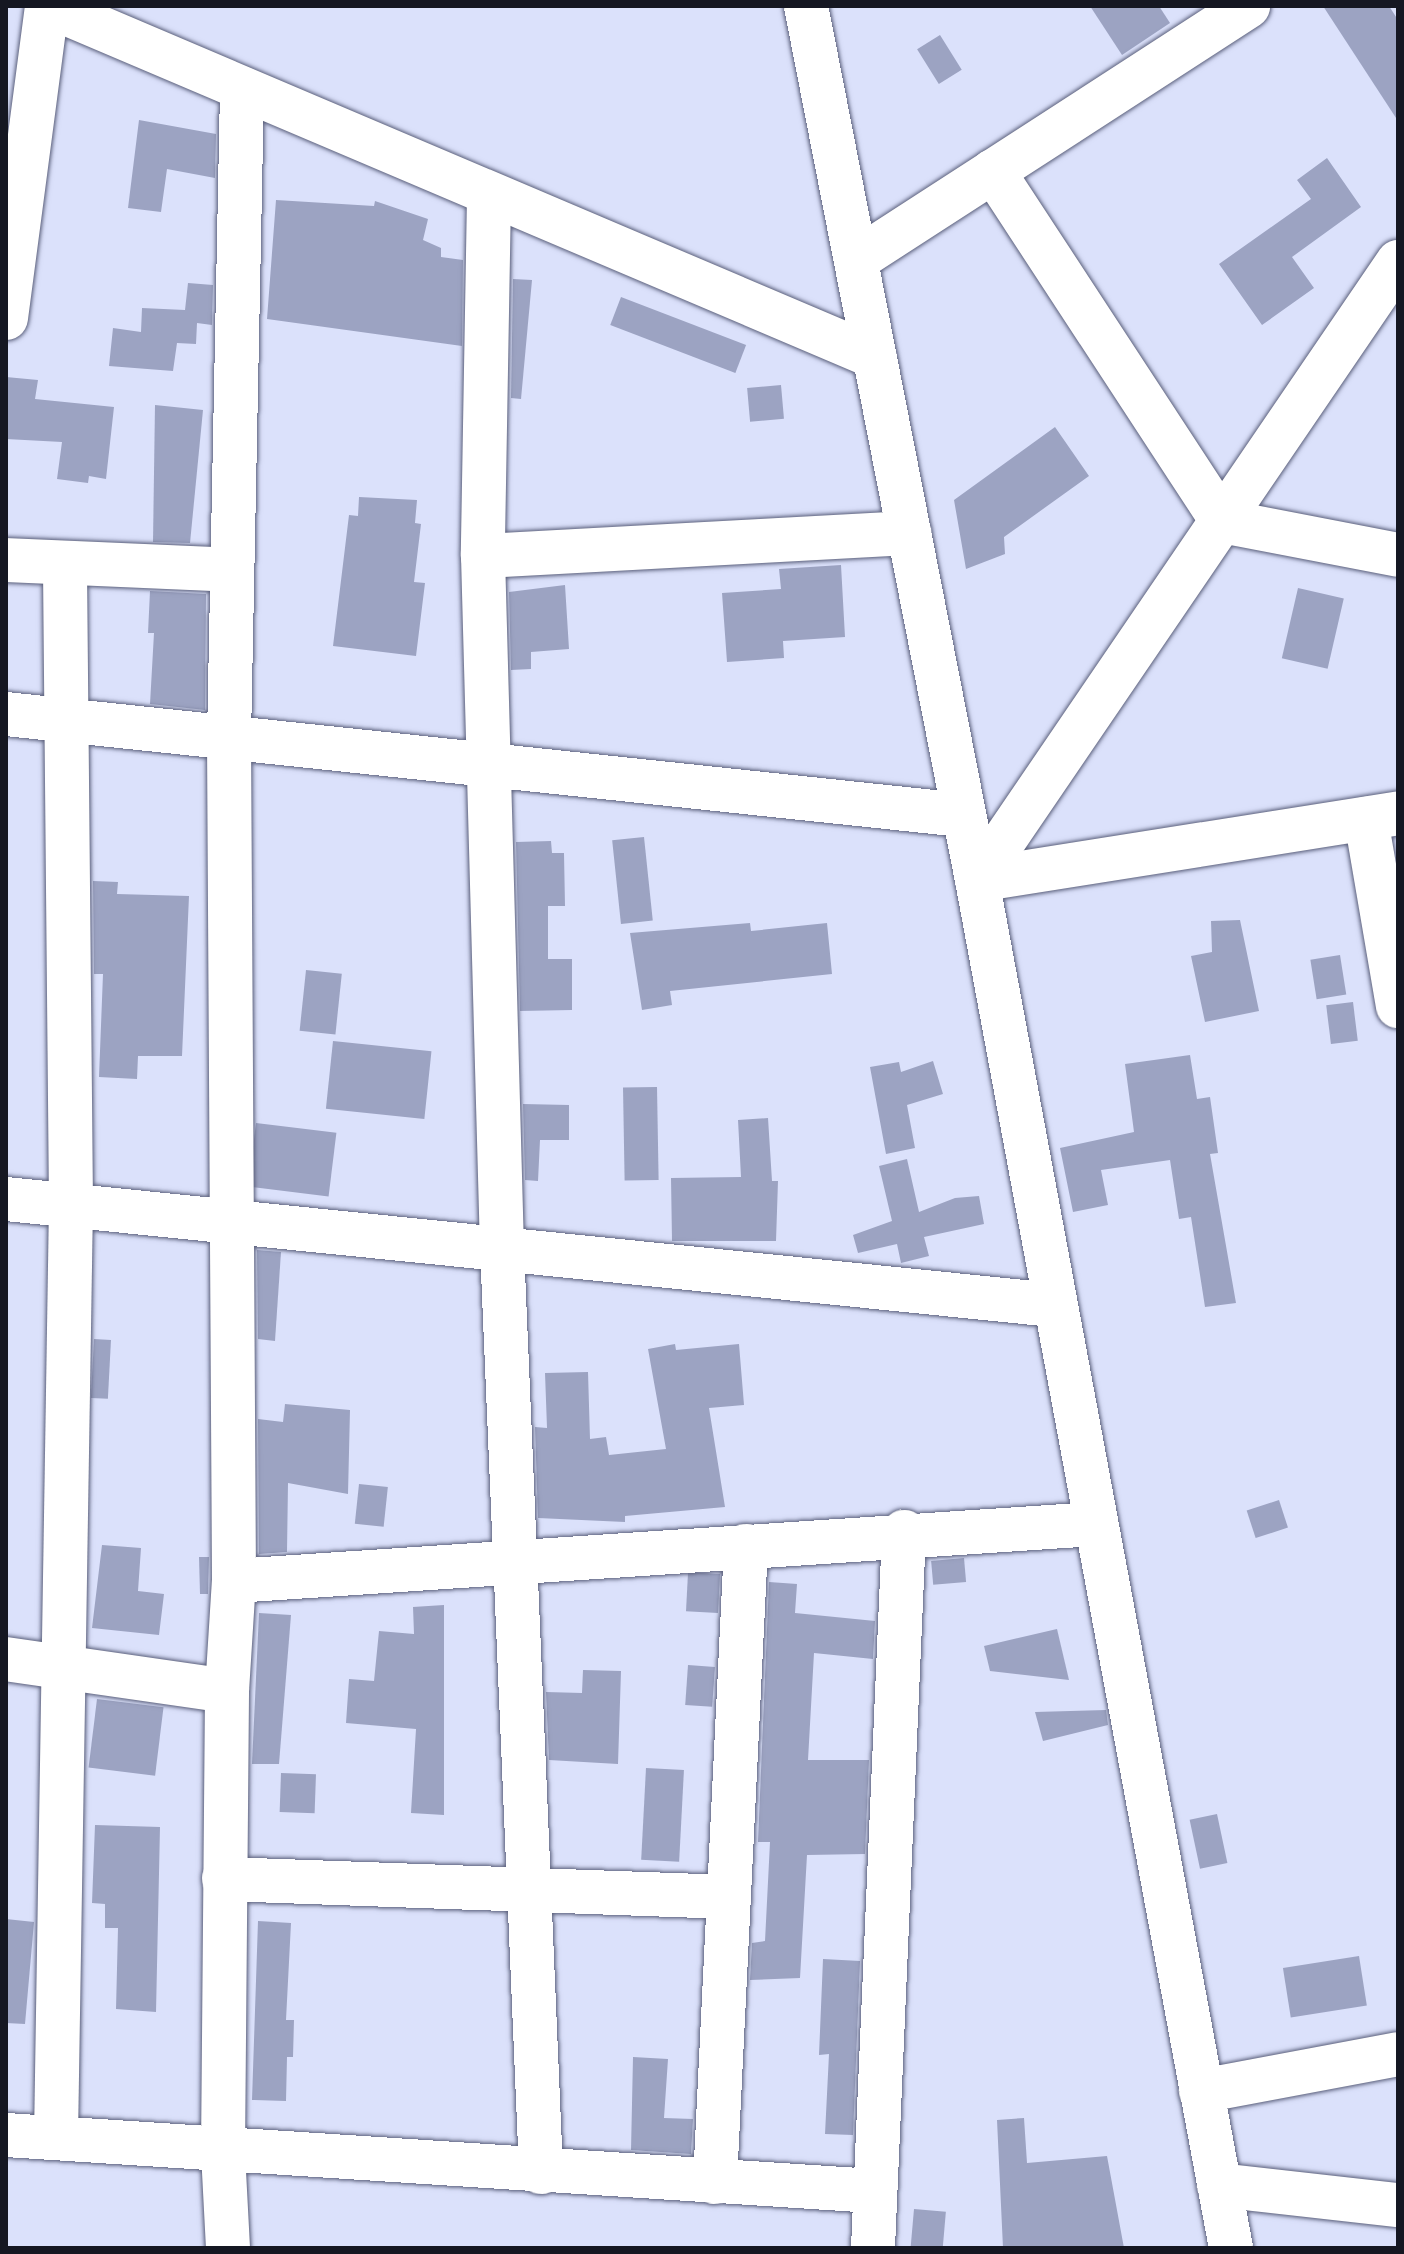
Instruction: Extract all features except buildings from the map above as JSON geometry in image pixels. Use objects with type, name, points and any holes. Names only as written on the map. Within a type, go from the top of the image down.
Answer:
[{"type":"street","points":[[6,318],[48,6],[489,197],[875,357]]},
{"type":"street","points":[[806,6],[977,880],[1231,2248]]},
{"type":"street","points":[[856,260],[1248,6]]},
{"type":"street","points":[[228,2248],[223,2152],[224,1879],[227,1691],[234,1581],[229,738],[242,89]]},
{"type":"street","points":[[993,171],[1222,521],[1398,555]]},
{"type":"street","points":[[489,197],[483,556],[492,764],[502,1248],[533,1889],[541,2172]]},
{"type":"street","points":[[977,880],[1398,262]]},
{"type":"street","points":[[483,556],[909,533]]},
{"type":"street","points":[[6,560],[232,570]]},
{"type":"street","points":[[56,2138],[71,1205],[65,563]]},
{"type":"street","points":[[6,714],[962,815]]},
{"type":"street","points":[[977,880],[1382,816],[1398,1006]]},
{"type":"street","points":[[6,1199],[1054,1305]]},
{"type":"street","points":[[234,1581],[519,1563],[904,1532],[1095,1524]]},
{"type":"street","points":[[873,2248],[904,1532]]},
{"type":"street","points":[[715,2182],[746,1546]]},
{"type":"street","points":[[6,1659],[227,1691]]},
{"type":"street","points":[[224,1879],[729,1897]]},
{"type":"street","points":[[1201,2091],[1398,2054]]},
{"type":"street","points":[[6,2135],[223,2152],[875,2191]]},
{"type":"street","points":[[1219,2185],[1398,2205]]}]
